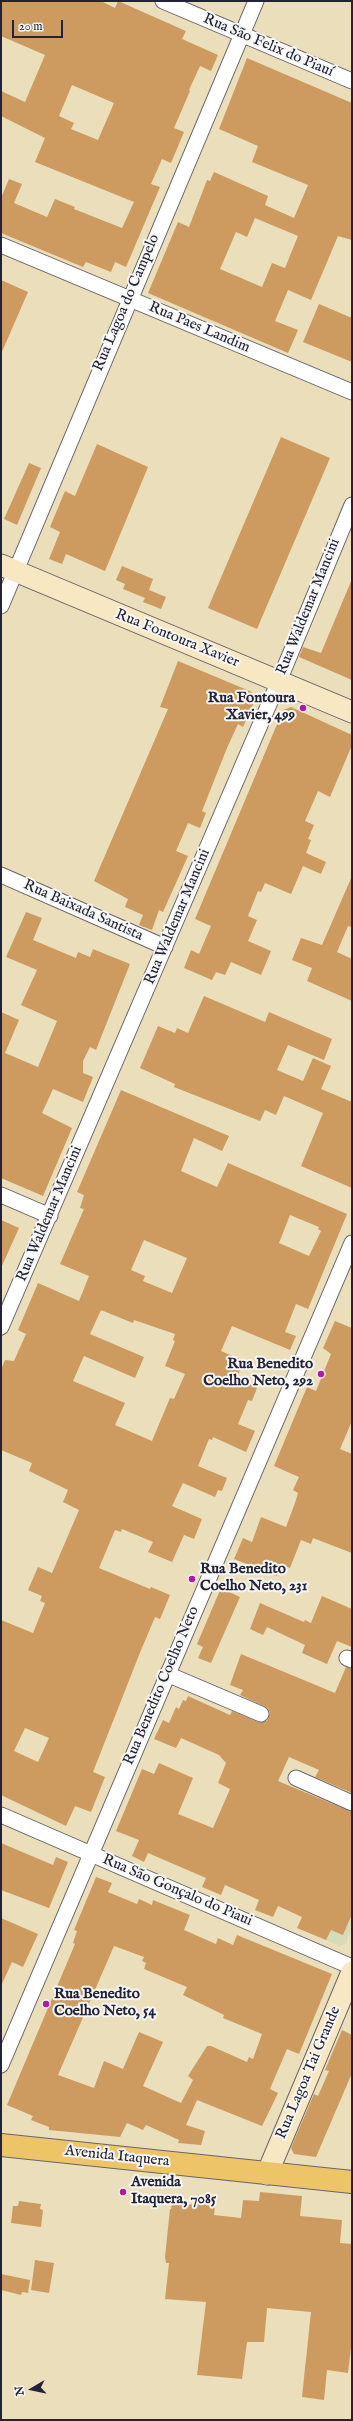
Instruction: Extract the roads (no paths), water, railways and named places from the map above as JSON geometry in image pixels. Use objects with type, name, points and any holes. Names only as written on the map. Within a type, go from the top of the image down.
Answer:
[{"type":"main road","name":"Rua Fontoura Xavier","points":[[8,568],[352,712]]},
{"type":"main road","name":"Rua Lagoa Tai Grande","points":[[267,2174],[352,1972]]},
{"type":"main road","name":"Avenida Itaquera","points":[[1,2146],[352,2182]]},
{"type":"street","name":"Rua São Felix do Piauí","points":[[163,1],[352,81]]},
{"type":"street","name":"Rua Lagoa do Campelo","points":[[1,606],[8,568],[129,298],[256,1]]},
{"type":"street","name":"Rua Paes Landim","points":[[1,245],[352,392]]},
{"type":"street","name":"Rua Waldemar Mancini","points":[[1,1327],[279,681],[352,504]]},
{"type":"street","name":"Rua Baixada Santista","points":[[1,875],[165,947]]},
{"type":"street","points":[[1,1195],[50,1216]]},
{"type":"street","name":"Rua Benedito Coelho Neto","points":[[1,2065],[352,1242]]},
{"type":"street","points":[[167,1674],[261,1714]]},
{"type":"street","points":[[296,1778],[352,1803]]},
{"type":"street","name":"Rua São Gonçalo do Piaui","points":[[1,1815],[352,1967]]},
{"type":"place","name":"Rua Fontoura Xavier, 499","points":[[303,708]]},
{"type":"place","name":"Rua Benedito Coelho Neto, 292","points":[[321,1374]]},
{"type":"place","name":"Rua Benedito Coelho Neto, 231","points":[[192,1579]]},
{"type":"place","name":"Rua Benedito Coelho Neto, 54","points":[[46,2004]]},
{"type":"place","name":"Avenida Itaquera, 7085","points":[[123,2192]]}]
